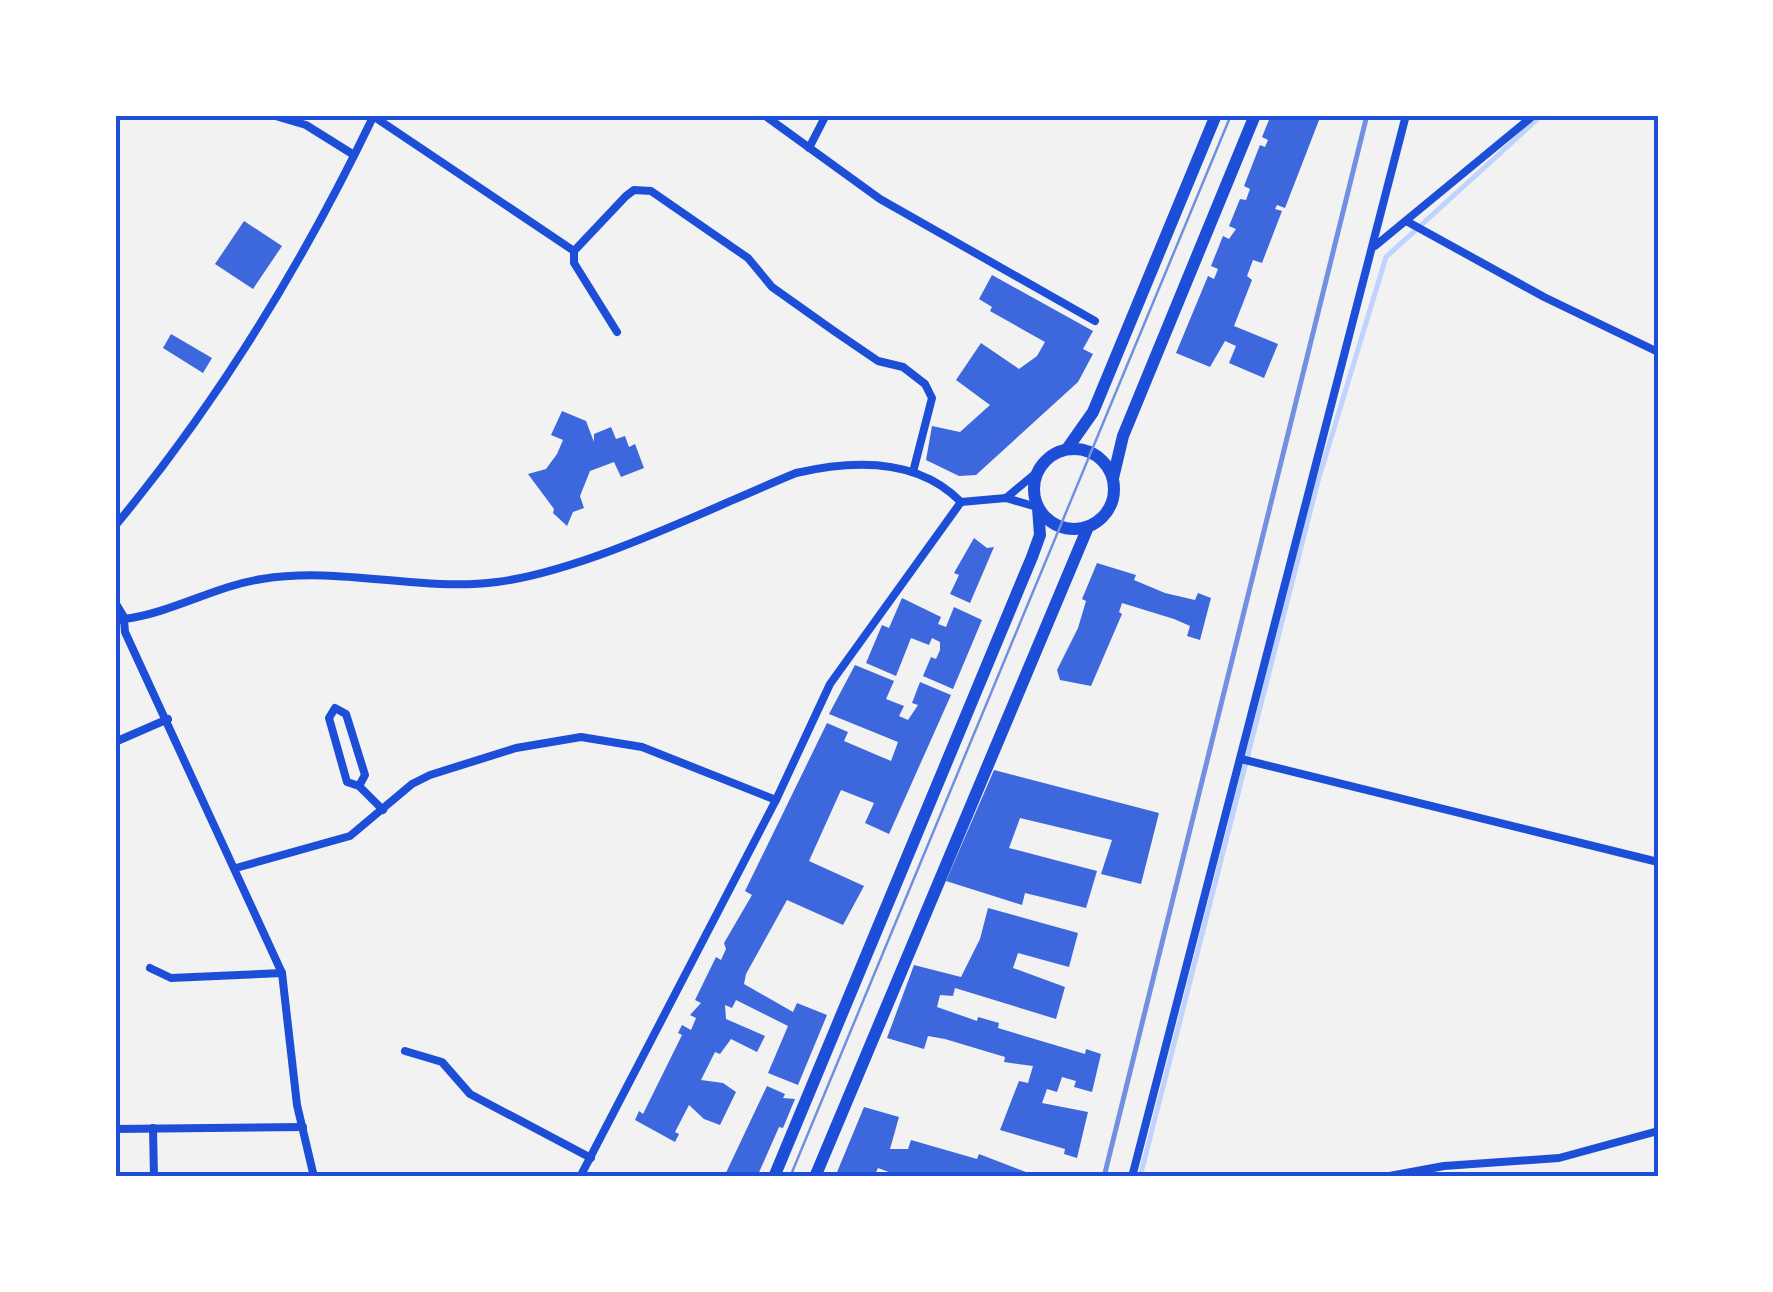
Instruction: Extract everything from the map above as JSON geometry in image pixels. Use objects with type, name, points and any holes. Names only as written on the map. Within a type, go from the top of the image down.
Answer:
[{"type":"main road","points":[[774,1177],[1032,557],[1040,534],[1033,490],[1036,473],[1044,462],[1067,449],[1093,412],[1215,115]]},
{"type":"main road","points":[[815,1177],[1088,527],[1112,502],[1123,436],[1255,115]]},
{"type":"main road","points":[[1067,449],[1092,452],[1113,478]]},
{"type":"main road","points":[[1038,508],[1060,527],[1088,527]]},
{"type":"street","points":[[272,115],[306,125],[354,155]]},
{"type":"street","points":[[764,115],[880,199],[1095,321]]},
{"type":"street","points":[[809,148],[826,115]]},
{"type":"street","points":[[1132,1177],[1406,115]]},
{"type":"street","points":[[1375,246],[1534,115]]},
{"type":"street","points":[[115,526],[212,404],[316,234],[374,116],[574,250]]},
{"type":"street","points":[[618,332],[574,264],[574,250],[626,196],[634,190],[651,191],[748,258],[772,287],[820,321],[878,360],[903,367],[925,384],[932,398],[913,472]]},
{"type":"street","points":[[1408,222],[1658,352]]},
{"type":"street","points":[[120,619],[232,588],[297,575],[451,584],[522,578],[582,560],[796,473],[847,464],[913,472],[942,483],[961,502]]},
{"type":"street","points":[[1006,498],[1036,473]]},
{"type":"street","points":[[961,502],[1006,498],[1038,508]]},
{"type":"street","points":[[580,1177],[776,800],[830,684],[961,502]]},
{"type":"street","points":[[115,604],[282,973],[303,1127],[314,1177]]},
{"type":"street","points":[[359,786],[365,775],[346,714],[335,708],[328,718],[347,782],[359,786],[383,810]]},
{"type":"street","points":[[115,742],[168,719]]},
{"type":"street","points":[[236,868],[350,836],[412,784],[430,775],[516,748],[581,737],[642,747],[776,800]]},
{"type":"street","points":[[1241,758],[1658,862]]},
{"type":"street","points":[[150,968],[170,978],[282,973]]},
{"type":"street","points":[[405,1051],[442,1062],[470,1094],[592,1158]]},
{"type":"street","points":[[115,1129],[303,1127]]},
{"type":"street","points":[[153,1128],[154,1177]]},
{"type":"street","points":[[1384,1177],[1444,1166],[1559,1158],[1658,1131]]},
{"type":"building","points":[[1271,115],[1321,115],[1285,208],[1277,205],[1275,209],[1282,211],[1262,263],[1253,260],[1247,276],[1252,280],[1234,326],[1278,344],[1264,378],[1229,363],[1236,346],[1225,341],[1210,367],[1176,353],[1208,276],[1214,279],[1218,269],[1211,266],[1223,236],[1229,239],[1236,229],[1229,226],[1240,199],[1246,200],[1250,189],[1244,186],[1260,145],[1265,147],[1268,140],[1262,137]]},
{"type":"building","points":[[244,221],[282,246],[253,289],[215,264]]},
{"type":"building","points":[[992,275],[1093,331],[1083,349],[1093,354],[1078,382],[976,475],[959,476],[926,460],[932,426],[960,432],[990,405],[956,380],[981,343],[1019,369],[1037,356],[1045,342],[990,311],[992,307],[979,299]]},
{"type":"building","points":[[171,334],[212,358],[203,373],[163,348]]},
{"type":"building","points":[[562,411],[586,421],[594,442],[594,434],[611,427],[616,439],[625,436],[629,447],[635,444],[644,468],[621,477],[614,462],[590,471],[580,496],[584,508],[573,512],[567,526],[553,513],[554,509],[528,474],[546,469],[557,454],[563,440],[551,435]]},
{"type":"building","points":[[974,538],[987,548],[994,547],[970,603],[950,594],[959,575],[954,573]]},
{"type":"building","points":[[1097,563],[1136,575],[1134,580],[1165,593],[1195,600],[1198,593],[1211,598],[1200,640],[1187,636],[1190,626],[1122,603],[1122,614],[1091,686],[1060,680],[1057,670],[1078,628],[1086,601],[1082,599]]},
{"type":"building","points":[[902,598],[941,617],[938,624],[946,627],[954,607],[982,620],[953,689],[923,676],[931,657],[936,659],[940,650],[940,642],[932,638],[929,645],[911,638],[896,676],[866,663],[882,625],[889,628]]},
{"type":"building","points":[[855,665],[894,681],[886,699],[904,706],[899,716],[908,720],[918,705],[912,703],[920,682],[951,695],[889,834],[865,823],[874,803],[841,790],[809,861],[864,886],[843,925],[787,900],[746,974],[744,984],[793,1012],[797,1003],[827,1015],[798,1085],[768,1073],[788,1026],[736,1000],[732,1008],[725,1005],[726,1019],[765,1036],[757,1052],[731,1039],[720,1054],[715,1052],[701,1080],[723,1083],[736,1092],[720,1125],[704,1119],[689,1105],[675,1132],[679,1134],[675,1142],[635,1120],[639,1111],[643,1114],[682,1035],[678,1033],[682,1025],[691,1030],[696,1018],[690,1015],[701,1003],[695,1000],[716,957],[721,960],[726,949],[724,943],[752,895],[745,891],[827,723],[848,732],[844,741],[891,761],[898,742],[829,714]]},
{"type":"building","points":[[994,770],[1159,813],[1141,884],[1101,874],[1112,840],[1020,818],[1009,848],[1097,871],[1086,908],[1025,893],[1022,905],[946,881]]},
{"type":"building","points":[[988,908],[1078,933],[1069,967],[1018,953],[1013,968],[1065,987],[1056,1019],[955,988],[953,996],[940,995],[937,1007],[977,1021],[978,1017],[999,1023],[998,1028],[1085,1054],[1086,1049],[1101,1054],[1092,1092],[1074,1087],[1076,1081],[1062,1077],[1057,1092],[1047,1089],[1042,1103],[1088,1112],[1077,1158],[1064,1154],[1065,1149],[1000,1130],[1019,1081],[1028,1083],[1033,1066],[1004,1062],[1005,1057],[945,1039],[928,1036],[924,1049],[887,1038],[914,965],[961,977],[980,939]]},
{"type":"building","points":[[767,1086],[785,1094],[783,1098],[795,1099],[783,1128],[779,1127],[757,1177],[724,1177]]},
{"type":"building","points":[[864,1107],[899,1117],[890,1149],[908,1149],[911,1140],[977,1159],[979,1154],[1039,1177],[902,1177],[878,1168],[874,1177],[835,1177]]},
{"type":"waterway","points":[[1140,1177],[1318,481],[1386,257],[1542,115]]},
{"type":"tram line","points":[[790,1177],[1231,115]]},
{"type":"railway","points":[[1104,1177],[1367,115]]}]
